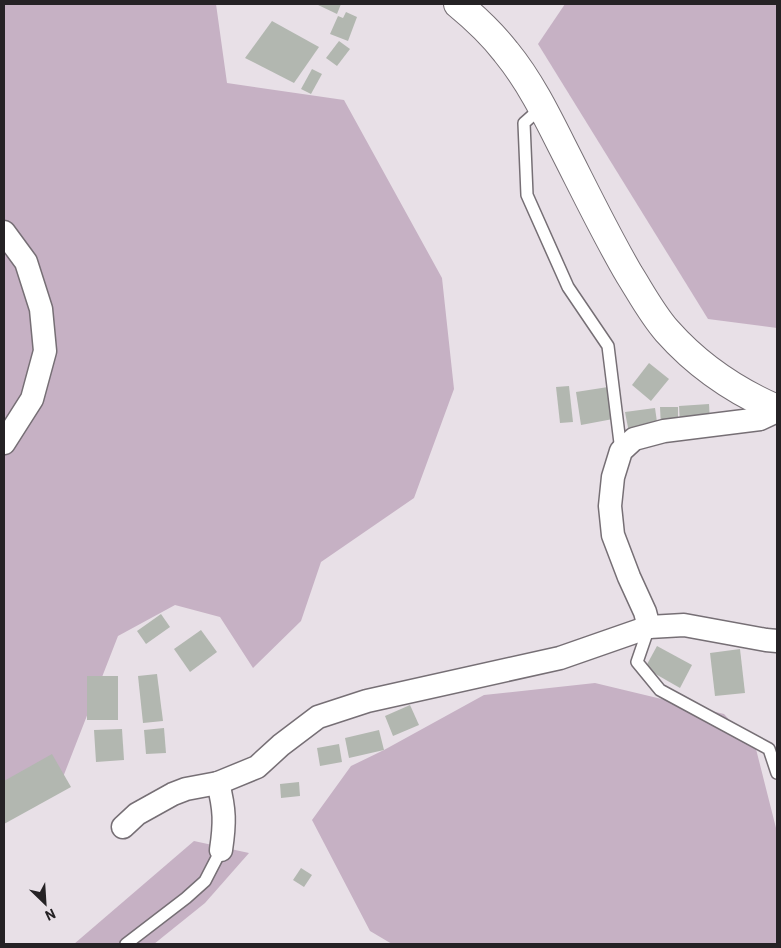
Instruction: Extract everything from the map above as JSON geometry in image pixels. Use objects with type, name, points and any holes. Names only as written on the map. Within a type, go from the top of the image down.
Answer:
[{"type":"street","points":[[458,4],[488,30],[507,53],[542,107],[616,251],[653,313],[666,330],[708,371],[736,389],[777,410]]},
{"type":"street","points":[[4,232],[26,262],[41,309],[46,351],[32,399],[4,443]]},
{"type":"street","points":[[650,626],[613,535],[610,506],[613,477],[621,451],[634,439],[664,431],[760,418],[777,410]]},
{"type":"street","points":[[123,827],[137,814],[173,794],[193,787],[218,783],[256,768],[280,744],[318,717],[366,701],[560,658],[650,626],[684,625],[777,641]]},
{"type":"street","points":[[218,783],[225,814],[221,850]]},
{"type":"lane","points":[[542,107],[524,123],[527,195],[568,287],[608,346],[621,451]]},
{"type":"lane","points":[[650,626],[637,662],[660,690],[769,749],[777,773]]},
{"type":"lane","points":[[126,944],[205,881],[221,850]]},
{"type":"shaded area","points":[[4,4],[216,4],[227,83],[344,100],[442,278],[454,389],[414,498],[321,562],[301,621],[253,668],[220,617],[175,605],[118,636],[58,790],[4,793]]},
{"type":"shaded area","points":[[565,4],[777,4],[777,328],[708,319],[538,44]]},
{"type":"shaded area","points":[[595,683],[724,714],[756,749],[777,832],[777,944],[392,944],[370,931],[312,820],[351,766],[484,695]]},
{"type":"shaded area","points":[[194,841],[249,853],[205,903],[154,944],[74,944]]},
{"type":"building","points":[[316,4],[341,4],[337,14]]},
{"type":"building","points":[[346,12],[357,17],[348,41],[330,34],[338,16],[343,18]]},
{"type":"building","points":[[272,21],[319,47],[294,83],[245,58]]},
{"type":"building","points":[[339,41],[350,49],[337,66],[326,58]]},
{"type":"building","points":[[312,69],[322,74],[311,94],[301,89]]},
{"type":"building","points":[[649,363],[669,379],[651,401],[632,385]]},
{"type":"building","points":[[569,386],[573,422],[560,423],[556,387]]},
{"type":"building","points":[[608,387],[613,419],[581,425],[576,392]]},
{"type":"building","points":[[709,404],[710,422],[680,424],[679,406]]},
{"type":"building","points":[[660,407],[678,407],[678,427],[661,427]]},
{"type":"building","points":[[655,408],[658,429],[629,433],[625,412]]},
{"type":"building","points":[[161,614],[170,627],[146,644],[137,631]]},
{"type":"building","points":[[201,630],[217,652],[190,672],[174,649]]},
{"type":"building","points":[[657,646],[692,665],[680,688],[645,668]]},
{"type":"building","points":[[740,649],[745,693],[715,696],[710,653]]},
{"type":"building","points":[[157,674],[163,721],[143,723],[138,676]]},
{"type":"building","points":[[87,676],[118,676],[118,720],[87,720]]},
{"type":"building","points":[[410,705],[419,725],[393,736],[385,716]]},
{"type":"building","points":[[164,728],[166,753],[146,754],[144,730]]},
{"type":"building","points":[[122,729],[124,760],[96,762],[94,730]]},
{"type":"building","points":[[379,730],[384,750],[349,758],[345,738]]},
{"type":"building","points":[[339,744],[342,762],[320,766],[317,748]]},
{"type":"building","points":[[52,754],[71,787],[4,824],[4,781]]},
{"type":"building","points":[[299,782],[300,796],[281,798],[280,784]]},
{"type":"building","points":[[301,868],[312,875],[304,887],[293,880]]}]
